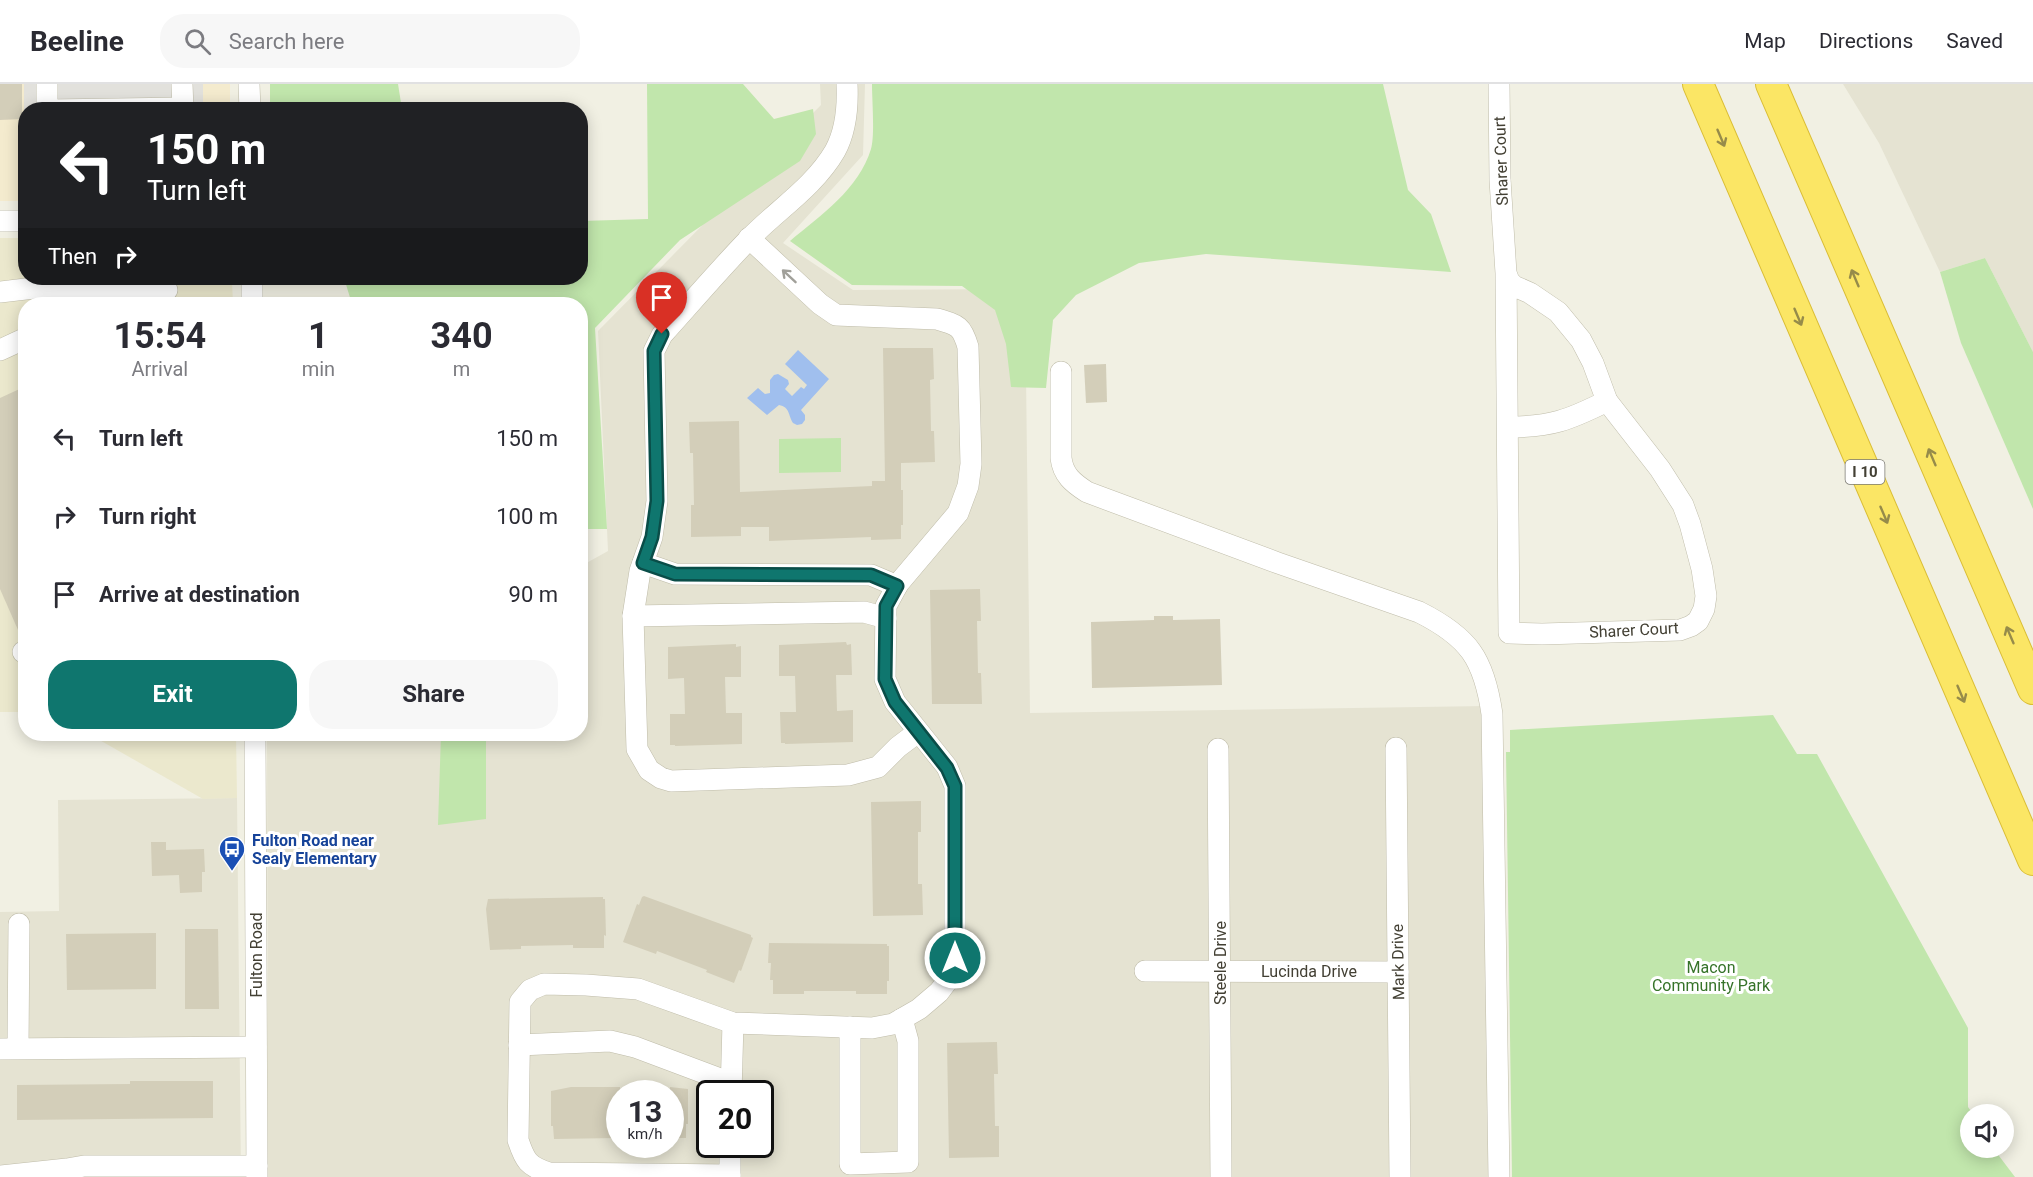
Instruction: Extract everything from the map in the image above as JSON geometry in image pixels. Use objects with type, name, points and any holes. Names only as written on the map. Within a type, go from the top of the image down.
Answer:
[{"type":"highway","name":"I 10","points":[[1698,84],[2033,860]]},
{"type":"highway","points":[[1771,84],[2033,689]]},
{"type":"street","points":[[46,84],[46,102]]},
{"type":"street","points":[[182,84],[183,102]]},
{"type":"street","points":[[249,84],[250,102]]},
{"type":"street","points":[[847,84],[848,102],[835,150],[812,181],[749,238],[662,334],[654,351],[657,501],[652,537],[643,563],[633,616],[637,749],[649,770],[671,781],[848,775],[878,767],[898,747],[918,732]]},
{"type":"street","name":"Sharer Court","points":[[1499,84],[1500,180],[1506,273],[1509,633],[1666,631],[1691,626],[1698,621],[1704,609],[1706,596],[1702,568],[1683,506],[1660,469],[1607,401],[1593,363],[1574,329],[1544,301],[1514,286],[1506,273]]},
{"type":"street","points":[[0,221],[18,221]]},
{"type":"street","points":[[730,1158],[730,1176],[549,1173],[535,1169],[524,1158],[518,1140],[520,1002],[530,990],[544,984],[586,985],[638,989],[732,1023],[872,1028],[893,1024],[920,1009],[939,992],[951,976],[955,958],[955,786],[947,768],[895,702],[885,679],[886,606],[897,586],[958,513],[968,486],[971,464],[968,347],[963,331],[937,319],[836,315],[820,304],[749,238]]},
{"type":"street","points":[[0,292],[167,290]]},
{"type":"street","points":[[0,350],[18,342]]},
{"type":"street","points":[[1061,372],[1062,467],[1074,483],[1087,492],[1278,564],[1419,612],[1440,622],[1461,638],[1472,651],[1489,691],[1492,714],[1499,1177]]},
{"type":"street","points":[[1508,427],[1536,427],[1562,422],[1607,401]]},
{"type":"street","points":[[643,563],[675,574],[871,575],[897,586]]},
{"type":"street","points":[[633,616],[864,612],[886,618]]},
{"type":"street","name":"Fulton Road","points":[[255,741],[257,1172]]},
{"type":"street","name":"Mark Drive","points":[[1396,748],[1400,1177]]},
{"type":"street","name":"Steele Drive","points":[[1218,749],[1221,1177]]},
{"type":"street","points":[[19,924],[9,1048],[256,1047]]},
{"type":"street","name":"Lucinda Drive","points":[[1145,971],[1398,972]]},
{"type":"street","points":[[850,1027],[850,1164],[908,1162],[908,1041],[902,1019]]},
{"type":"street","points":[[731,1080],[732,1023]]},
{"type":"street","points":[[519,1045],[610,1041],[635,1047],[712,1080]]},
{"type":"street","points":[[0,1176],[84,1166],[257,1172]]},
{"type":"shaded area","points":[[0,84],[230,84],[230,102],[18,102],[18,201],[0,201]]},
{"type":"shaded area","points":[[24,84],[203,84],[203,102],[24,102]]},
{"type":"shaded area","points":[[820,84],[865,84],[863,155],[783,243],[853,290],[1025,289],[1030,713],[1486,706],[1493,1177],[268,1177],[267,741],[588,741],[588,562],[608,551],[598,331],[821,105]]},
{"type":"shaded area","points":[[1843,84],[2033,84],[2033,352],[1985,258],[1940,272],[1879,143]]},
{"type":"shaded area","points":[[0,238],[18,238],[18,285],[232,285],[233,297],[18,297],[18,712],[0,712]]},
{"type":"shaded area","points":[[101,741],[236,741],[237,798],[203,799]]},
{"type":"shaded area","points":[[237,798],[241,1177],[0,1177],[0,912],[59,911],[58,800]]},
{"type":"green space","points":[[270,84],[398,84],[401,102],[270,102]]},
{"type":"green space","points":[[647,84],[743,84],[774,119],[813,109],[816,134],[800,161],[680,240],[595,328],[607,529],[588,529],[588,297],[350,297],[346,285],[588,285],[588,221],[648,219]]},
{"type":"green space","points":[[872,84],[1383,84],[1408,190],[1431,214],[1451,272],[1206,254],[1139,263],[1076,295],[1053,320],[1046,388],[1011,387],[1006,344],[995,310],[962,286],[852,285],[790,241],[838,200],[858,177],[871,149]]},
{"type":"green space","points":[[1985,258],[2033,352],[2033,509],[1961,343],[1940,272]]},
{"type":"green space","points":[[841,438],[841,472],[779,473],[779,439]]},
{"type":"green space","name":"Macon Community Park","points":[[1773,715],[1797,754],[1817,754],[1968,1028],[1968,1104],[1960,1104],[1960,1158],[2001,1158],[2015,1177],[1512,1177],[1506,752],[1510,752],[1510,730]]},
{"type":"green space","points":[[441,741],[486,741],[486,819],[438,825]]},
{"type":"water","points":[[798,350],[829,379],[801,410],[805,415],[805,420],[802,424],[797,425],[793,423],[787,409],[783,406],[779,405],[767,415],[747,398],[758,388],[765,394],[770,393],[770,380],[778,374],[788,380],[789,384],[785,389],[792,396],[801,387],[804,389],[807,385],[785,364]]},
{"type":"building","points":[[0,84],[22,84],[22,102],[18,102],[18,119],[0,120]]},
{"type":"building","points":[[883,348],[933,348],[934,379],[930,380],[931,431],[934,431],[935,462],[901,463],[903,525],[901,525],[901,539],[871,540],[871,537],[769,541],[769,527],[741,527],[741,536],[691,537],[691,505],[694,505],[693,453],[690,453],[689,422],[739,421],[740,492],[872,486],[872,481],[885,481]]},
{"type":"building","points":[[1106,364],[1107,402],[1086,403],[1084,365]]},
{"type":"building","points":[[18,390],[18,630],[0,589],[0,398]]},
{"type":"building","points":[[980,589],[981,621],[977,621],[978,673],[981,673],[982,704],[932,704],[930,590]]},
{"type":"building","points":[[1154,616],[1173,616],[1173,620],[1220,619],[1222,685],[1092,688],[1091,622],[1154,620]]},
{"type":"building","points":[[846,642],[847,645],[851,644],[852,675],[836,675],[837,711],[853,710],[853,742],[781,743],[780,712],[796,712],[795,676],[779,676],[779,645]]},
{"type":"building","points":[[736,644],[736,647],[741,646],[741,677],[725,677],[726,713],[742,713],[742,744],[670,745],[670,714],[685,714],[684,678],[668,679],[668,647]]},
{"type":"building","points":[[921,801],[921,832],[918,832],[918,884],[922,884],[923,915],[873,916],[871,802]]},
{"type":"building","points":[[151,842],[166,842],[166,850],[204,849],[205,872],[202,872],[202,892],[180,893],[179,875],[152,876]]},
{"type":"building","points":[[644,896],[751,935],[753,938],[734,983],[657,951],[656,954],[623,942],[637,904],[639,905]]},
{"type":"building","points":[[603,897],[605,899],[606,936],[604,935],[604,948],[573,948],[573,945],[521,946],[521,949],[490,950],[486,909],[488,899]]},
{"type":"building","points":[[185,929],[218,929],[219,1009],[185,1009]]},
{"type":"building","points":[[156,933],[156,989],[67,990],[66,934]]},
{"type":"building","points":[[769,943],[887,944],[889,946],[889,981],[887,981],[887,994],[856,994],[856,991],[804,991],[804,994],[773,994],[773,980],[770,980],[771,963],[768,963]]},
{"type":"building","points":[[997,1042],[998,1074],[994,1074],[995,1126],[999,1126],[999,1157],[949,1158],[947,1043]]},
{"type":"building","points":[[130,1081],[213,1081],[213,1118],[17,1120],[17,1085],[130,1084]]},
{"type":"building","points":[[571,1087],[606,1087],[606,1138],[554,1139],[553,1126],[551,1126],[551,1091]]},
{"type":"building","points":[[684,1089],[688,1089],[686,1138],[684,1138]]},
{"type":"place","name":"Fulton Road near Sealy Elementary","points":[[232,872]]},
{"type":"route","points":[[662,334],[654,351],[657,501],[652,537],[643,563],[675,574],[871,575],[897,586],[886,606],[885,679],[895,702],[947,768],[955,786],[955,958]]}]
